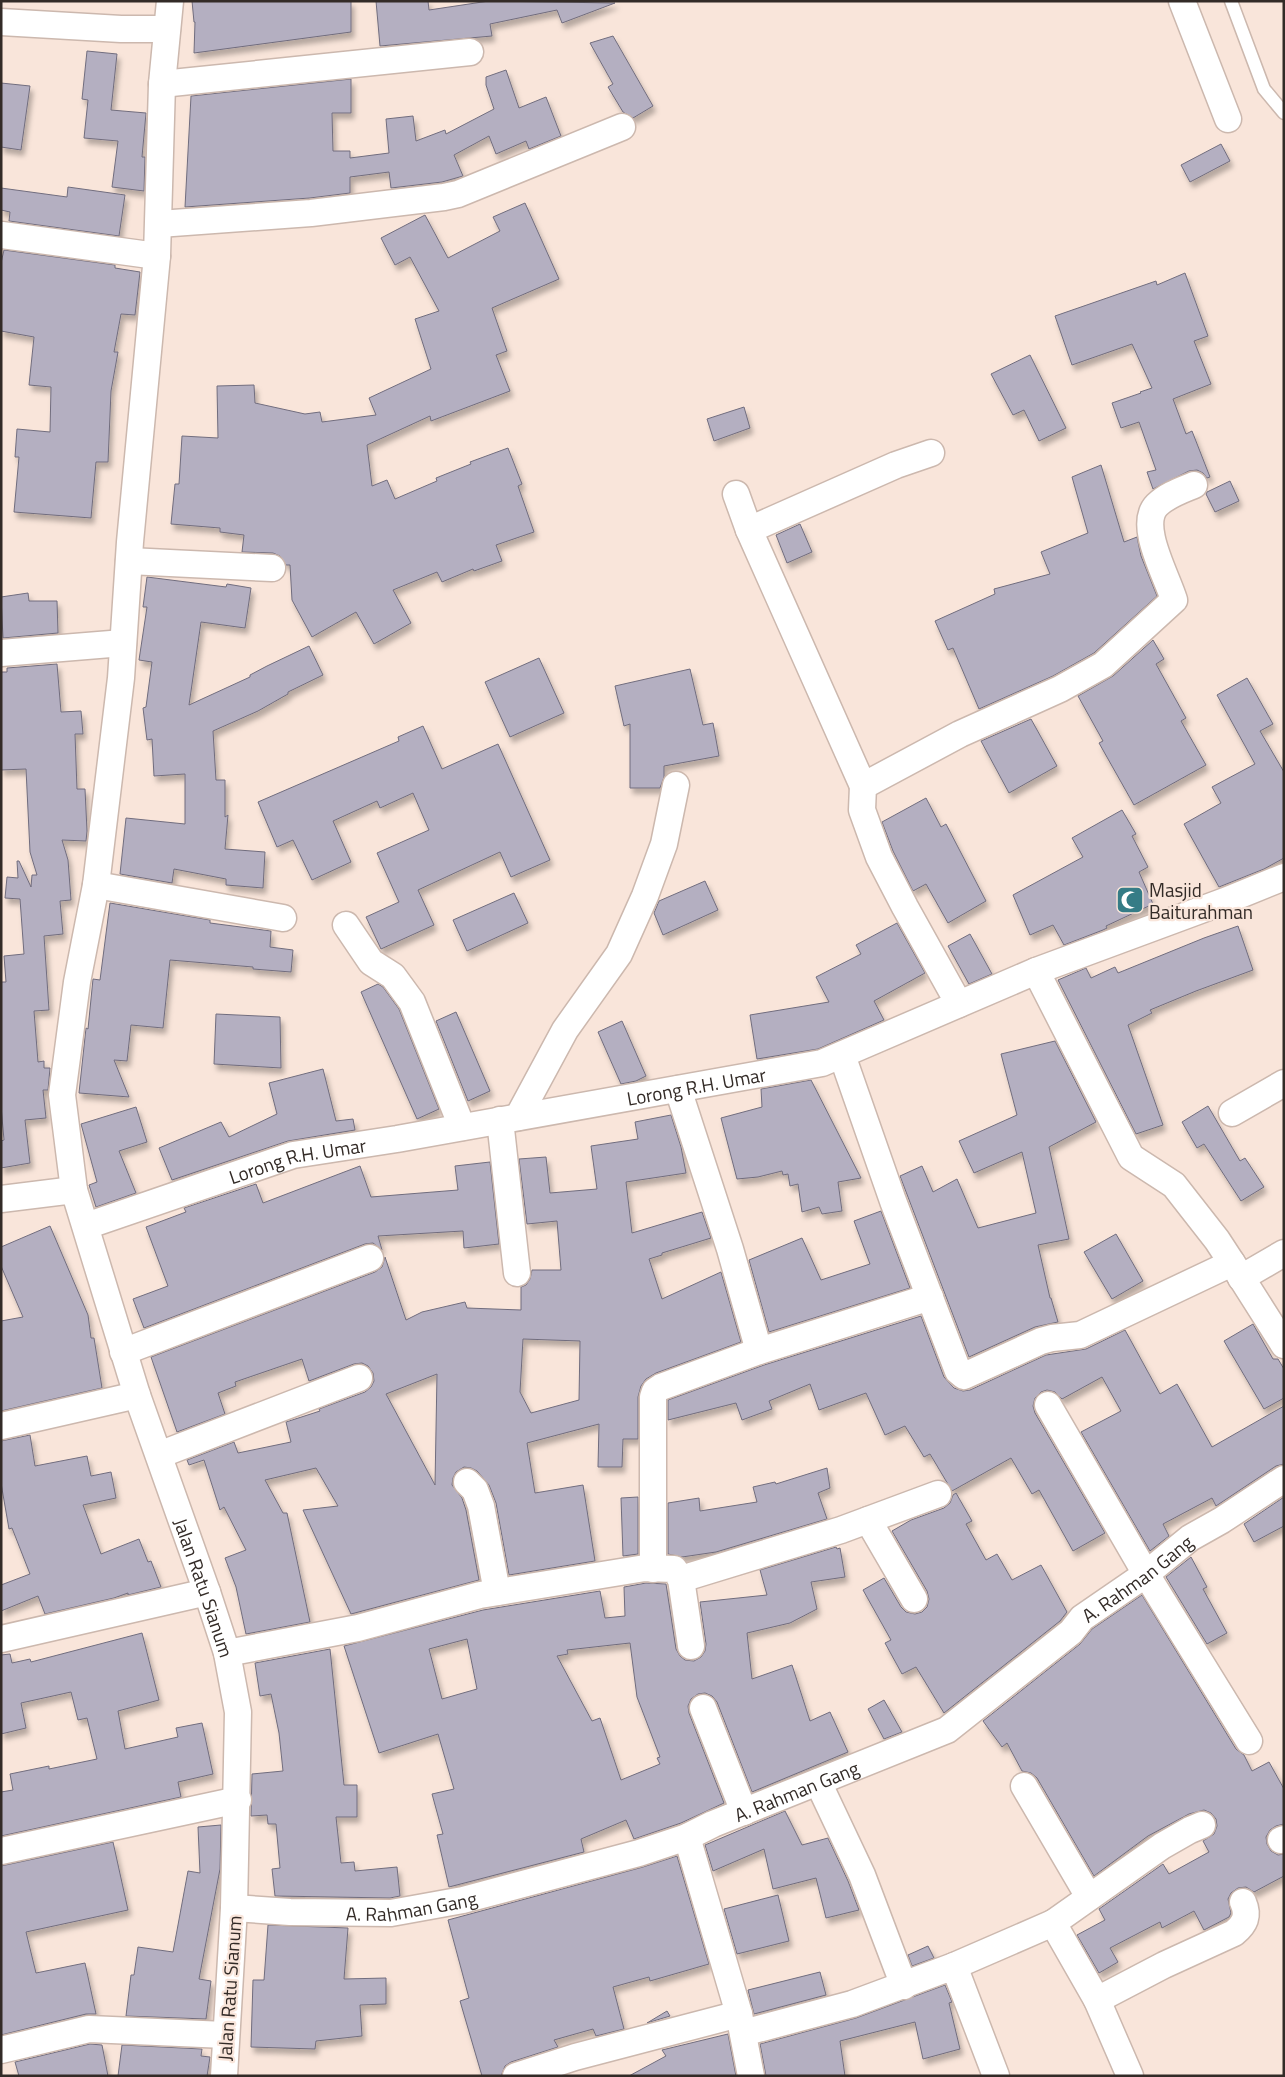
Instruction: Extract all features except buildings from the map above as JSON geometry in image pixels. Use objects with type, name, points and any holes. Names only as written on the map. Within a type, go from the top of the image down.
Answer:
[{"type":"street","name":"Jalan Ratu Sianum","points":[[170,1],[162,84],[157,256],[129,561],[121,678],[96,885],[77,982],[62,1095],[74,1190],[137,1395],[227,1653],[238,1712],[238,1800],[234,1908],[224,2076]]},
{"type":"street","points":[[1182,1],[1228,119]]},
{"type":"street","points":[[1,22],[120,29],[167,29]]},
{"type":"street","points":[[162,84],[470,52]]},
{"type":"street","points":[[159,224],[311,213],[444,197],[467,190],[622,127]]},
{"type":"street","points":[[2,235],[157,256]]},
{"type":"street","points":[[749,530],[896,465],[931,453]]},
{"type":"street","points":[[862,786],[960,734],[1060,689],[1104,665],[1163,612],[1174,600],[1150,532],[1149,519],[1156,505],[1172,494],[1194,485]]},
{"type":"street","points":[[736,494],[749,530],[862,786],[862,810],[879,856],[904,907],[959,1004]]},
{"type":"street","points":[[129,561],[272,568]]},
{"type":"street","points":[[1,653],[123,643]]},
{"type":"street","points":[[517,1273],[509,1118],[565,1030],[619,954],[645,896],[664,844],[676,785]]},
{"type":"street","name":"Lorong R.H. Umar","points":[[86,1226],[293,1155],[822,1063],[1036,971],[1225,901],[1284,877]]},
{"type":"street","points":[[96,885],[284,918]]},
{"type":"street","points":[[346,925],[371,962],[393,976],[412,1002],[462,1127]]},
{"type":"street","points":[[1036,971],[1131,1157],[1174,1185],[1217,1240],[1284,1345]]},
{"type":"street","points":[[842,1055],[893,1201],[958,1371],[964,1376],[1041,1341],[1080,1335],[1236,1270],[1284,1253]]},
{"type":"street","points":[[1232,1113],[1284,1083]]},
{"type":"street","points":[[678,1089],[730,1249],[759,1350]]},
{"type":"street","points":[[1,1199],[74,1190]]},
{"type":"street","points":[[123,1352],[370,1258]]},
{"type":"street","points":[[653,1569],[653,1397],[655,1391],[661,1387],[759,1350],[930,1297]]},
{"type":"street","points":[[159,1455],[359,1378]]},
{"type":"street","points":[[1,1426],[137,1395]]},
{"type":"street","points":[[1048,1405],[1146,1574],[1249,1741]]},
{"type":"street","name":"A. Rahman Gang","points":[[234,1908],[392,1913],[463,1900],[639,1853],[687,1837],[947,1730],[1071,1632],[1082,1618],[1146,1574],[1190,1538],[1222,1520],[1284,1479]]},
{"type":"street","points":[[467,1482],[475,1490],[481,1506],[497,1592]]},
{"type":"street","points":[[681,1579],[868,1520],[938,1494]]},
{"type":"street","points":[[868,1520],[914,1599]]},
{"type":"street","points":[[227,1653],[358,1628],[497,1592],[653,1569],[674,1570],[681,1579],[691,1646]]},
{"type":"street","points":[[1,1639],[207,1592]]},
{"type":"street","points":[[703,1708],[744,1812]]},
{"type":"street","points":[[818,1782],[862,1875],[904,1986]]},
{"type":"street","points":[[1024,1786],[1090,1897]]},
{"type":"street","points":[[1,1851],[238,1800]]},
{"type":"street","points":[[516,2076],[575,2057],[852,2004],[904,1986],[1053,1923],[1162,1846],[1202,1825]]},
{"type":"street","points":[[687,1837],[741,2024],[751,2076]]},
{"type":"street","points":[[1097,2000],[1164,1965],[1234,1933],[1242,1927],[1246,1918],[1243,1902]]},
{"type":"street","points":[[1053,1923],[1097,2000],[1130,2076]]},
{"type":"street","points":[[954,1966],[996,2076]]},
{"type":"street","points":[[1,2050],[89,2029],[226,2035]]},
{"type":"lane","points":[[1231,1],[1264,89],[1284,113]]},
{"type":"place","name":"Masjid Baiturahman","points":[[1130,900]]}]
